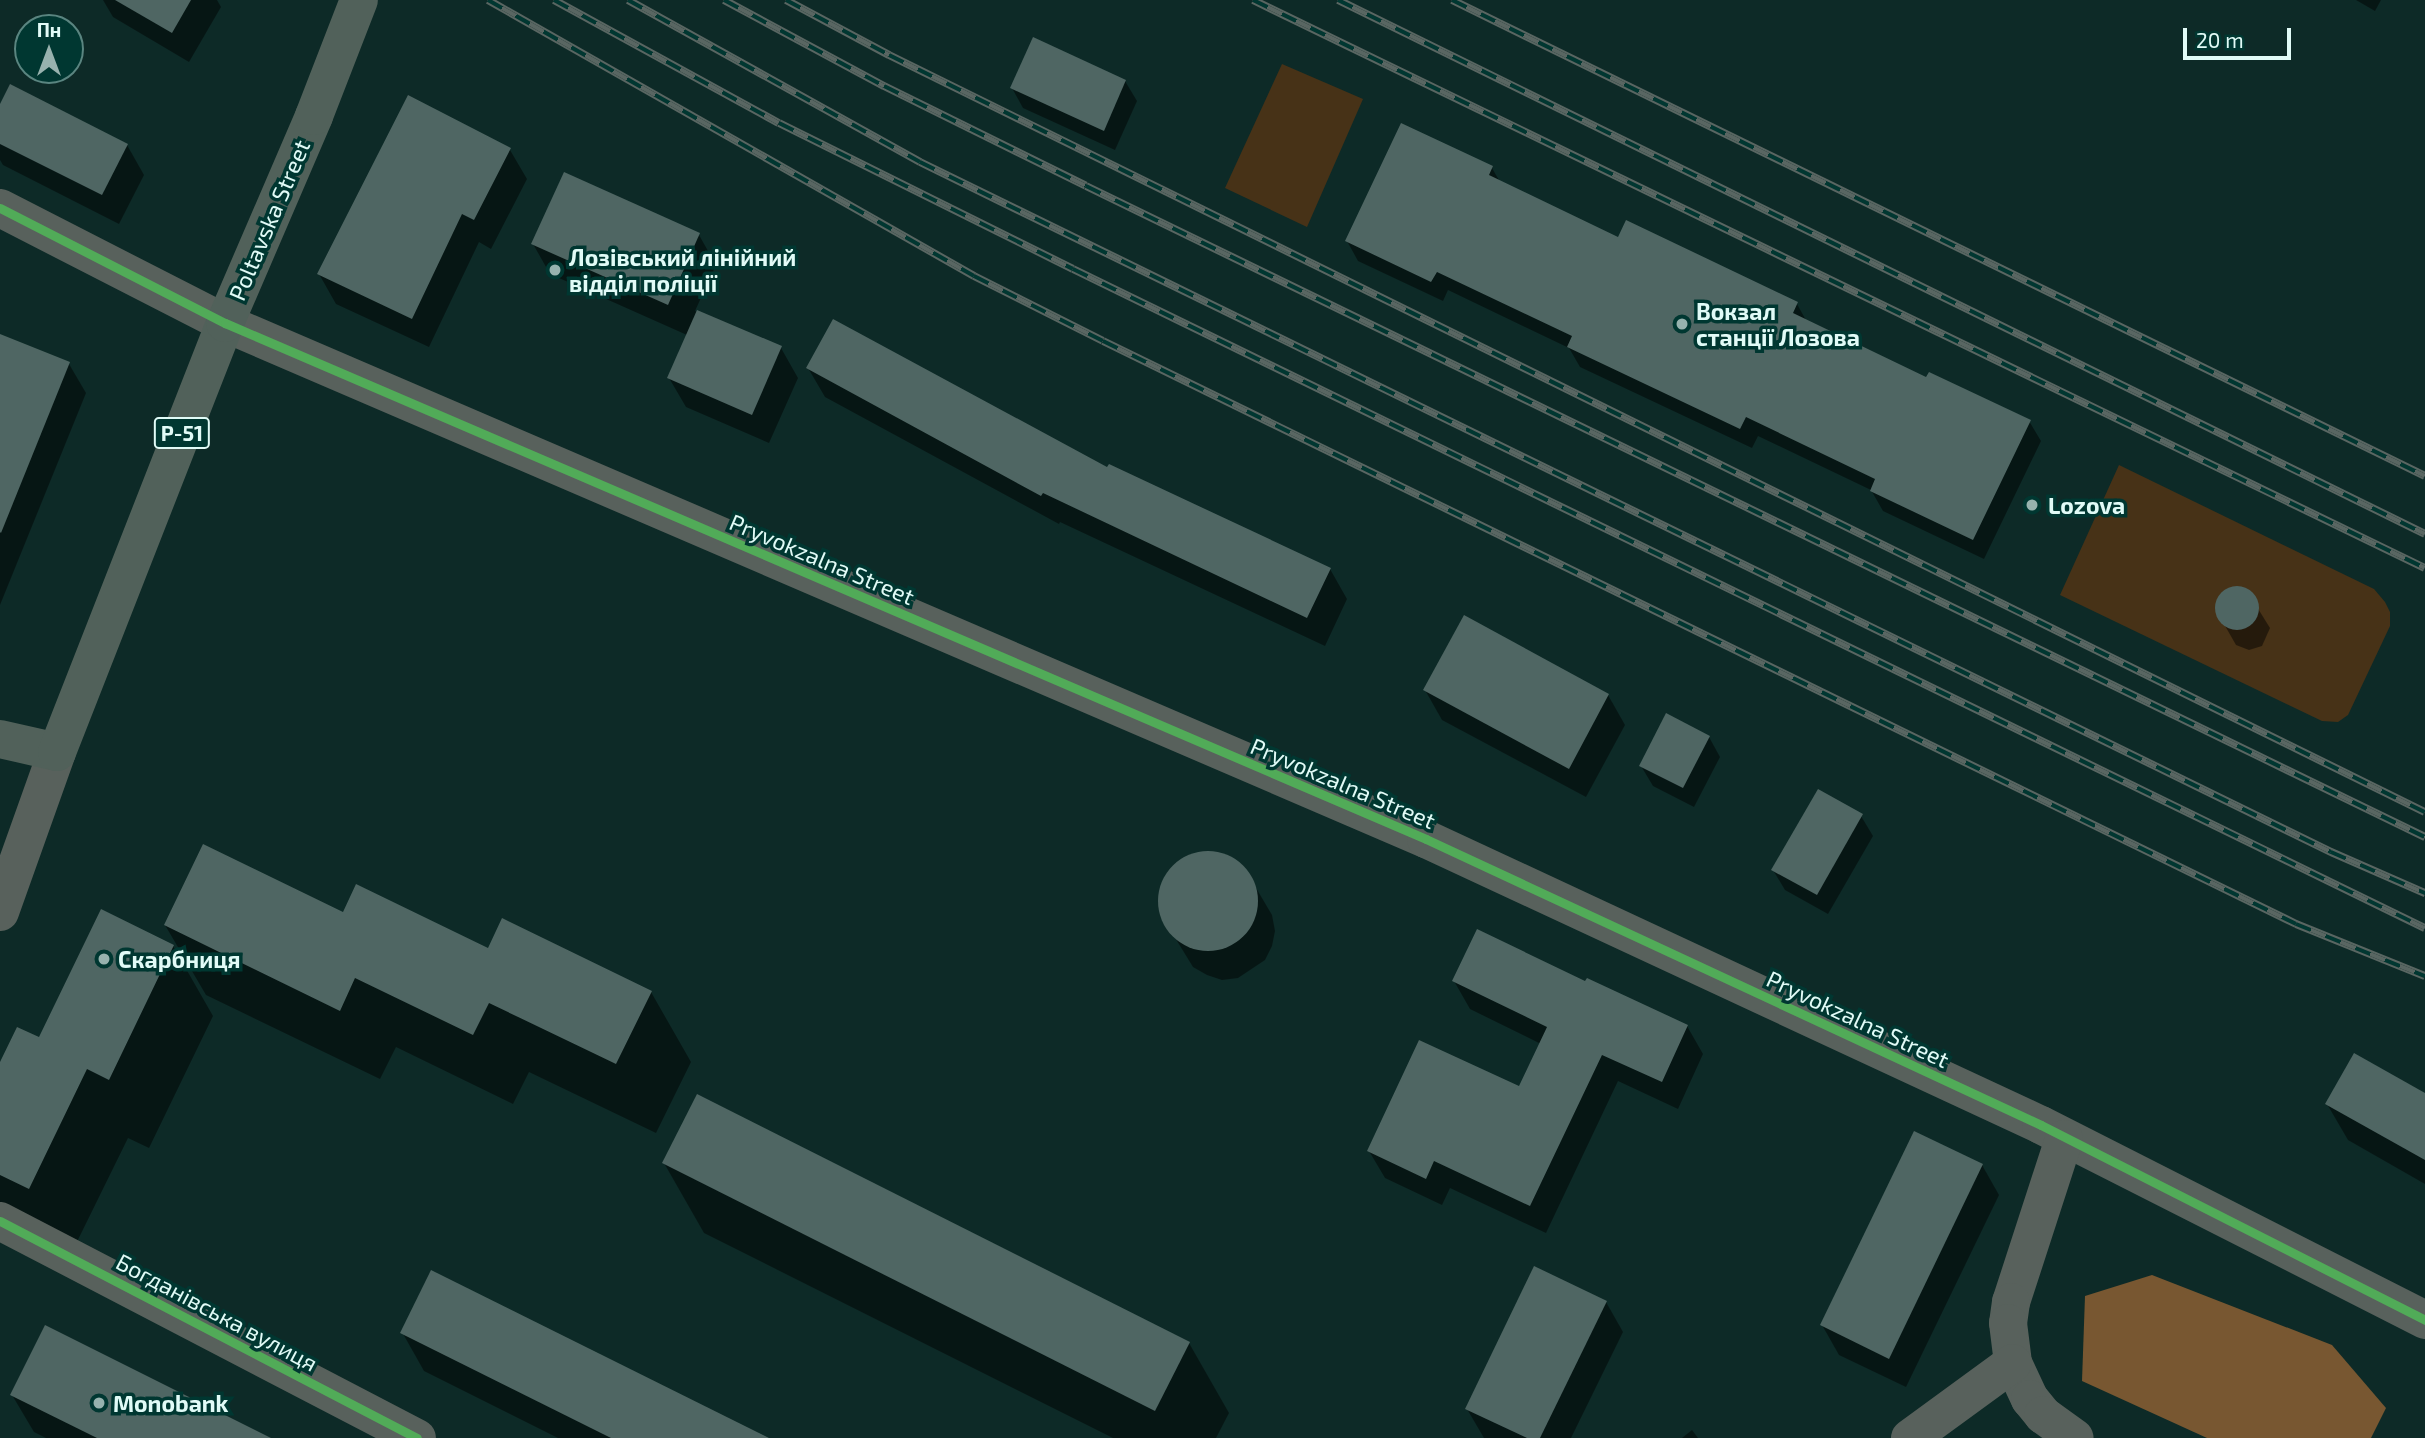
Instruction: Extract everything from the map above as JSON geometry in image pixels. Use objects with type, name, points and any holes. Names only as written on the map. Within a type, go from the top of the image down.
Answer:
[{"type":"main road","name":"Poltavska Street","points":[[57,752],[225,323],[314,116],[359,0]]},
{"type":"main road","points":[[0,739],[57,752]]},
{"type":"street","name":"Pryvokzalna Street","points":[[0,208],[225,323],[1426,839],[2064,1139],[2425,1320]]},
{"type":"street","points":[[0,912],[57,752]]},
{"type":"street","points":[[2064,1139],[2011,1302],[2008,1323],[2013,1363],[2030,1399],[2043,1415],[2075,1438]]},
{"type":"street","name":"Богданівська вулиця","points":[[0,1221],[417,1438]]},
{"type":"street","points":[[1910,1438],[2013,1363]]},
{"type":"shaded area","points":[[1282,64],[1363,99],[1307,227],[1225,188]]},
{"type":"shaded area","points":[[2119,465],[2374,589],[2390,612],[2390,626],[2348,715],[2338,722],[2322,721],[2060,595]]},
{"type":"shaded area","points":[[2152,1275],[2332,1345],[2386,1408],[2371,1438],[2207,1438],[2082,1381],[2085,1296]]},
{"type":"building","points":[[115,0],[191,0],[172,33]]},
{"type":"building","points":[[1033,37],[1126,80],[1104,131],[1010,88]]},
{"type":"building","points":[[10,84],[128,144],[102,195],[0,144],[0,104]]},
{"type":"building","points":[[408,95],[511,148],[474,220],[462,214],[412,319],[317,274]]},
{"type":"building","name":"Вокзал станції Лозова","points":[[1401,123],[1493,166],[1489,175],[1618,237],[1626,220],[1798,302],[1793,313],[1926,377],[1929,372],[2031,420],[1973,540],[1870,491],[1875,479],[1746,417],[1740,429],[1567,347],[1572,336],[1437,272],[1431,282],[1345,241]]},
{"type":"building","points":[[564,172],[700,233],[668,305],[531,244]]},
{"type":"building","points":[[697,310],[782,346],[752,415],[667,378]]},
{"type":"building","points":[[833,319],[1107,467],[1109,464],[1331,568],[1307,618],[1043,493],[1041,496],[806,368]]},
{"type":"building","points":[[0,334],[70,362],[1,533],[0,532]]},
{"type":"building","points":[[2237,586],[2252,593],[2259,608],[2252,623],[2237,630],[2222,623],[2215,608],[2222,593]]},
{"type":"building","points":[[1464,615],[1609,694],[1569,769],[1423,690]]},
{"type":"building","points":[[1666,713],[1710,736],[1683,788],[1639,766]]},
{"type":"building","points":[[1818,789],[1863,814],[1817,895],[1771,870]]},
{"type":"building","points":[[203,844],[343,912],[356,884],[488,948],[502,918],[652,991],[616,1064],[489,1003],[473,1035],[355,978],[340,1011],[164,925]]},
{"type":"building","points":[[1208,851],[1227,855],[1243,866],[1254,882],[1258,901],[1254,920],[1243,936],[1227,947],[1208,951],[1189,947],[1173,936],[1162,920],[1158,901],[1162,882],[1173,866],[1189,855]]},
{"type":"building","points":[[101,909],[174,945],[109,1080],[87,1069],[29,1189],[0,1175],[0,1062],[17,1027],[39,1037]]},
{"type":"building","points":[[1477,929],[1585,981],[1587,978],[1688,1025],[1662,1082],[1602,1055],[1530,1206],[1434,1161],[1426,1179],[1367,1151],[1419,1040],[1519,1086],[1547,1027],[1452,981]]},
{"type":"building","points":[[2354,1053],[2425,1093],[2425,1160],[2325,1104]]},
{"type":"building","points":[[697,1094],[1190,1342],[1155,1411],[662,1163]]},
{"type":"building","points":[[1914,1131],[1983,1164],[1889,1359],[1820,1325]]},
{"type":"building","points":[[1534,1266],[1607,1301],[1540,1438],[1527,1438],[1465,1409]]},
{"type":"building","points":[[431,1270],[769,1438],[611,1438],[400,1333]]},
{"type":"building","points":[[45,1325],[271,1438],[97,1438],[10,1395]]},
{"type":"railway","points":[[488,0],[974,276],[1103,341],[2296,924],[2425,976]]},
{"type":"railway","points":[[554,0],[779,123],[1073,269],[2425,928]]},
{"type":"railway","points":[[628,0],[920,162],[2331,852],[2425,893]]},
{"type":"railway","points":[[724,0],[884,86],[1086,186],[2425,837]]},
{"type":"railway","points":[[786,0],[889,55],[2425,812]]},
{"type":"railway","points":[[1253,0],[2425,568]]},
{"type":"railway","points":[[1338,0],[2425,534]]},
{"type":"railway","points":[[1452,0],[2425,476]]},
{"type":"cycle path","points":[[0,208],[225,323],[1426,839],[2041,1125],[2425,1320]]},
{"type":"cycle path","points":[[0,1221],[417,1438]]},
{"type":"place","name":"Лозівський лінійний відділ поліції","points":[[555,270]]},
{"type":"place","name":"Вокзал станції Лозова","points":[[1682,324]]},
{"type":"place","name":"Lozova","points":[[2032,505]]},
{"type":"place","name":"Скарбниця","points":[[104,959]]},
{"type":"place","name":"Monobank","points":[[99,1403]]}]
